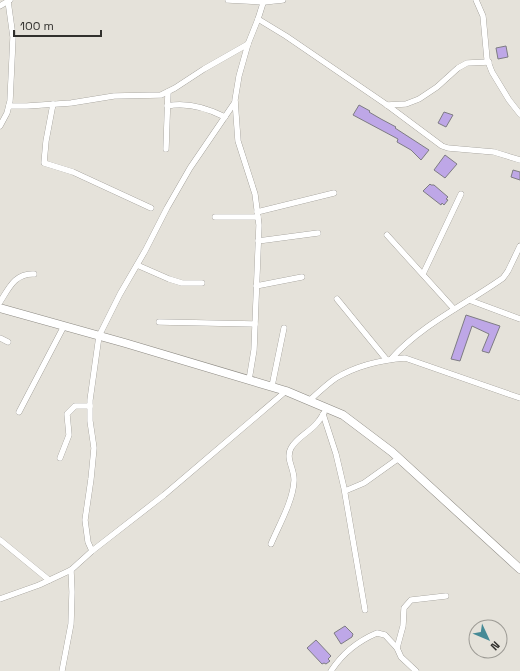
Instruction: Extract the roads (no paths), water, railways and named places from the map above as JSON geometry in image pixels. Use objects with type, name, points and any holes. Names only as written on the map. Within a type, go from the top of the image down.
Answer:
[{"type":"main road","points":[[0,308],[272,386],[310,400],[326,411],[343,415],[399,458],[520,569]]},
{"type":"street","points":[[228,0],[283,0]]},
{"type":"street","points":[[476,0],[483,16],[489,62],[492,72],[509,100],[520,114]]},
{"type":"street","points":[[0,6],[9,1],[13,36],[9,106],[0,126]]},
{"type":"street","points":[[249,380],[254,350],[258,215],[255,194],[238,140],[235,102],[239,76],[248,44],[264,1]]},
{"type":"street","points":[[258,19],[286,36],[387,105],[442,146],[448,148],[494,152],[520,160]]},
{"type":"street","points":[[9,106],[53,104],[95,100],[114,96],[162,95],[248,44]]},
{"type":"street","points":[[387,105],[406,104],[419,99],[437,88],[458,68],[467,62],[489,62]]},
{"type":"street","points":[[166,149],[168,92]]},
{"type":"street","points":[[92,551],[88,542],[85,520],[94,448],[90,421],[90,406],[92,382],[100,336],[120,294],[137,266],[167,208],[190,168],[235,102]]},
{"type":"street","points":[[53,104],[46,141],[44,163],[73,172],[151,208]]},
{"type":"street","points":[[167,106],[173,104],[193,106],[210,110],[225,117]]},
{"type":"street","points":[[215,217],[258,215],[334,193]]},
{"type":"street","points":[[423,274],[461,194]]},
{"type":"street","points":[[258,241],[318,233]]},
{"type":"street","points":[[387,235],[454,309]]},
{"type":"street","points":[[388,359],[426,328],[503,278],[520,246]]},
{"type":"street","points":[[137,266],[182,283],[202,282]]},
{"type":"street","points":[[0,302],[14,281],[26,274],[34,274]]},
{"type":"street","points":[[256,286],[302,277]]},
{"type":"street","points":[[337,299],[388,359]]},
{"type":"street","points":[[468,300],[520,319]]},
{"type":"street","points":[[159,322],[255,324]]},
{"type":"street","points":[[19,412],[64,326]]},
{"type":"street","points":[[272,386],[284,328]]},
{"type":"street","points":[[0,338],[8,342]]},
{"type":"street","points":[[310,400],[336,378],[358,366],[388,359],[405,358],[520,398]]},
{"type":"street","points":[[0,599],[71,570],[92,551],[164,496],[286,391]]},
{"type":"street","points":[[60,458],[69,436],[67,414],[75,406],[90,406]]},
{"type":"street","points":[[326,411],[345,491],[365,610]]},
{"type":"street","points":[[271,544],[292,495],[294,472],[289,458],[290,450],[296,441],[317,423],[326,411]]},
{"type":"street","points":[[345,491],[364,483],[399,458]]},
{"type":"street","points":[[0,540],[49,580]]},
{"type":"street","points":[[62,671],[70,624],[72,592],[71,570]]},
{"type":"street","points":[[397,648],[404,626],[404,608],[408,603],[417,599],[446,596]]},
{"type":"street","points":[[331,671],[338,660],[359,642],[377,633],[385,636],[397,648],[401,657],[416,671]]}]
